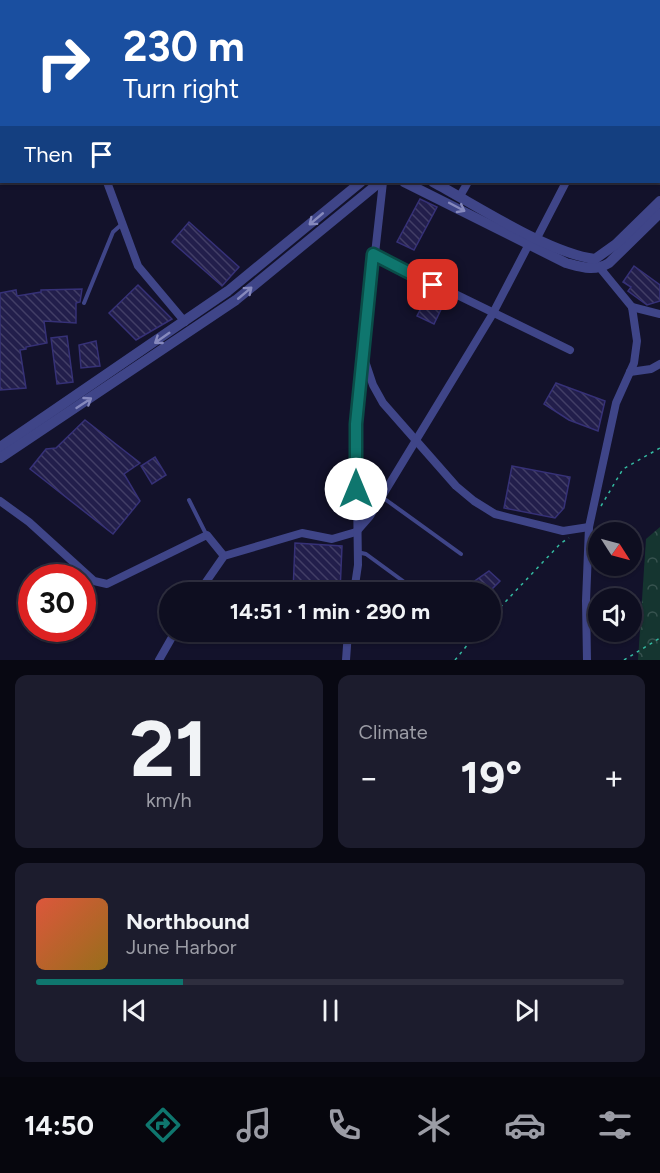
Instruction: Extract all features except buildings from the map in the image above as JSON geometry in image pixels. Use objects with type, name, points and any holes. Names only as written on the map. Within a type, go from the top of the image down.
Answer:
[{"type":"street","points":[[107,183],[138,266],[185,322]]},
{"type":"street","points":[[0,447],[228,291],[360,183]]},
{"type":"street","points":[[0,458],[236,300],[380,183]]},
{"type":"street","points":[[355,582],[357,552],[356,424],[381,183]]},
{"type":"street","points":[[410,183],[438,188],[460,196],[566,263],[585,268],[623,252],[660,213]]},
{"type":"street","points":[[460,196],[467,183]]},
{"type":"street","points":[[206,582],[224,556],[302,533],[332,539],[356,532],[381,497],[492,315],[565,183]]},
{"type":"street","points":[[438,188],[533,241]]},
{"type":"street","points":[[599,263],[660,201]]},
{"type":"street","points":[[373,254],[492,315],[570,350]]},
{"type":"street","points":[[590,522],[616,403],[634,363],[637,341],[632,307],[599,263]]},
{"type":"street","points":[[632,307],[660,314]]},
{"type":"street","points":[[363,353],[373,385],[383,403],[456,486],[495,514],[563,531],[588,527]]},
{"type":"street","points":[[630,372],[651,369],[660,364]]},
{"type":"street","points":[[0,501],[29,522],[94,581],[107,584],[207,535],[224,556]]},
{"type":"street","points":[[588,552],[586,601],[588,660]]},
{"type":"street","points":[[159,660],[169,642]]},
{"type":"street","points":[[346,660],[347,642]]},
{"type":"lane","points":[[84,303],[112,232],[123,224]]},
{"type":"lane","points":[[381,497],[461,554]]},
{"type":"lane","points":[[189,500],[207,535]]},
{"type":"lane","points":[[357,552],[366,554],[404,582]]},
{"type":"path","points":[[624,660],[660,638]]},
{"type":"path","points":[[455,660],[470,642]]},
{"type":"green space","points":[[660,527],[660,660],[638,660],[639,642],[642,642],[646,539]]},
{"type":"route","points":[[356,489],[356,424],[373,254],[433,285]]}]
